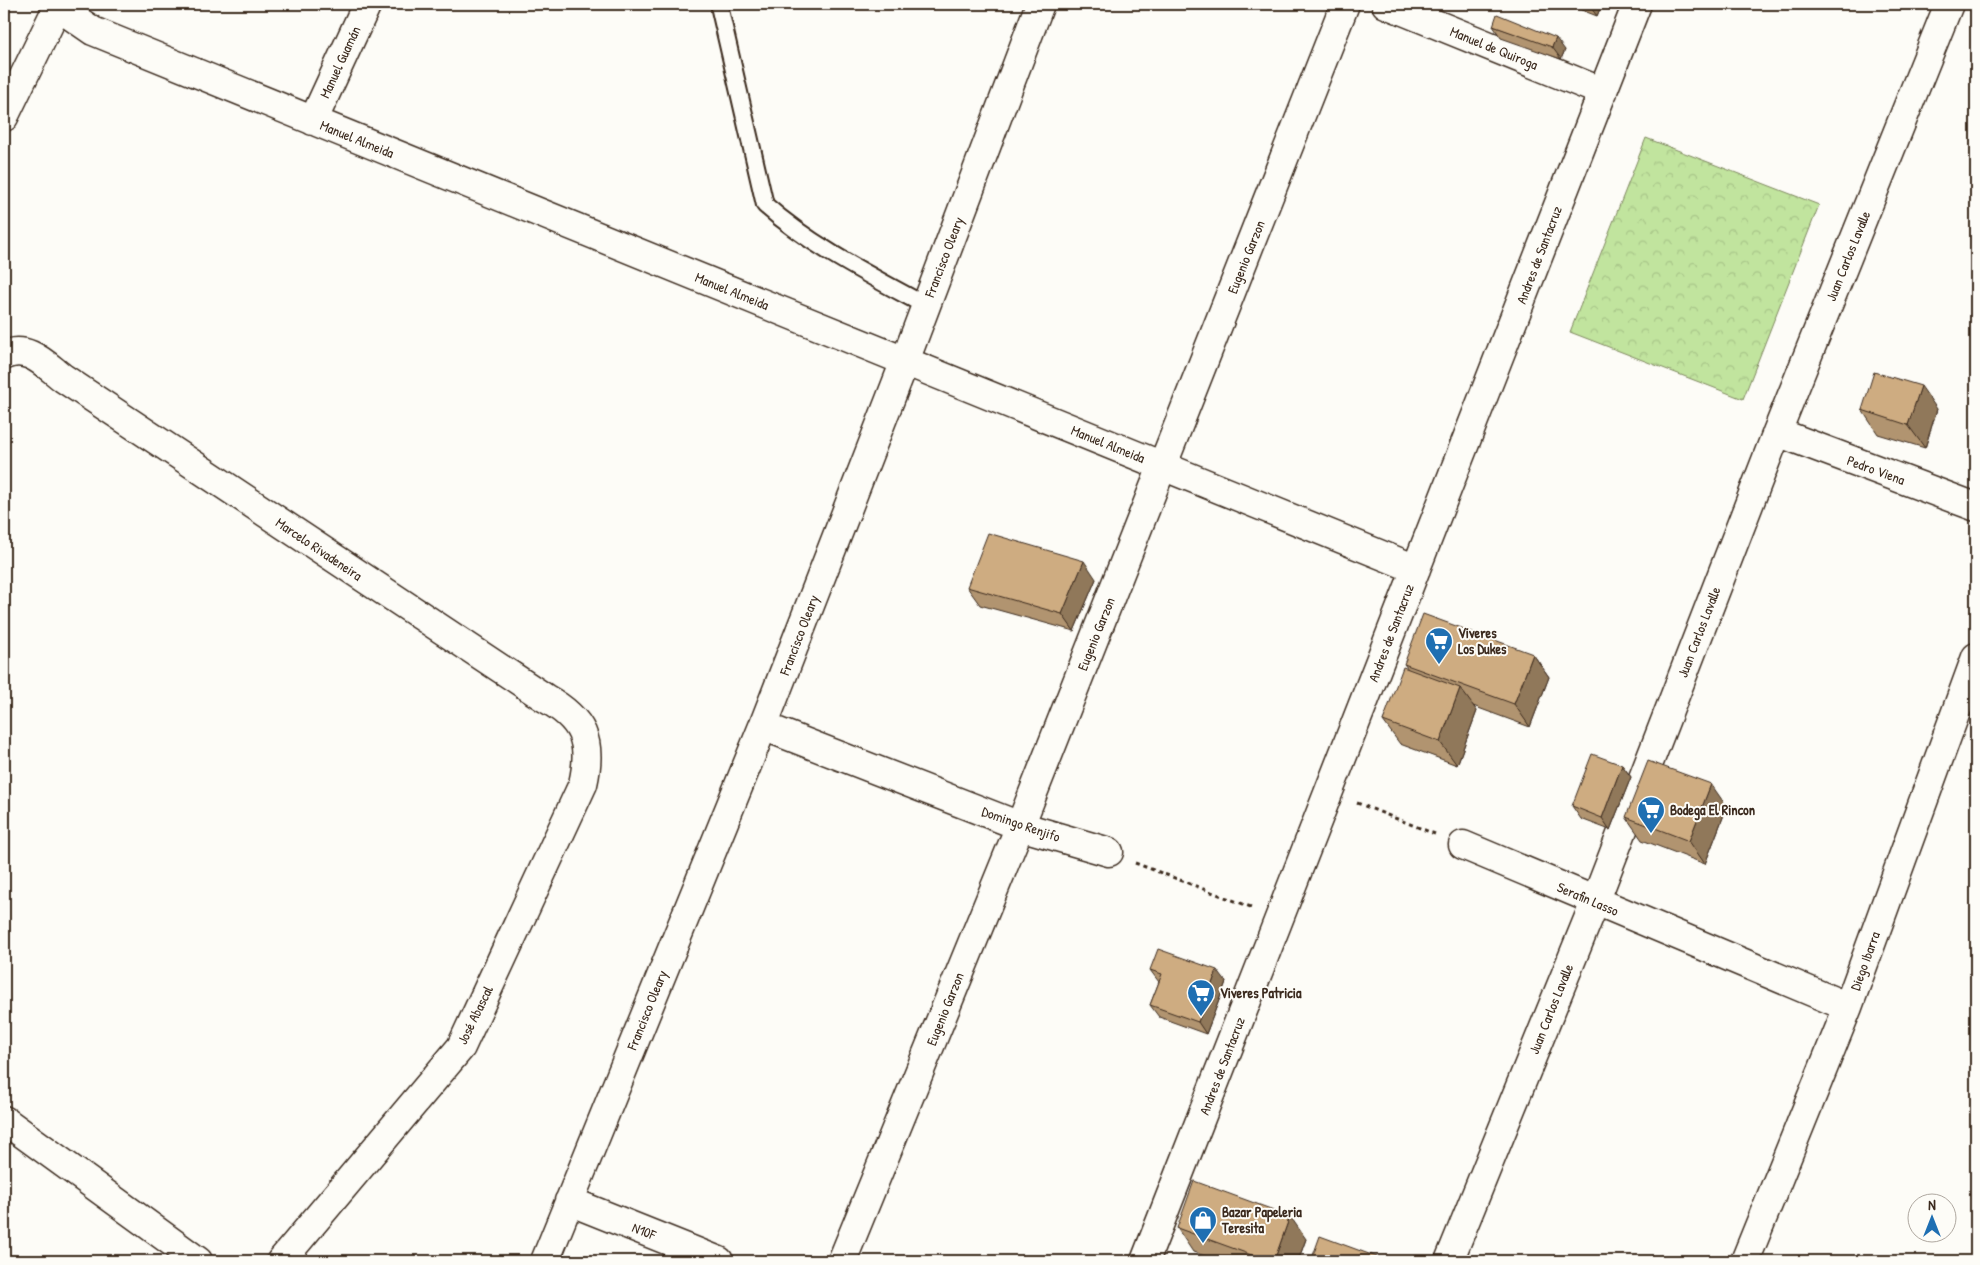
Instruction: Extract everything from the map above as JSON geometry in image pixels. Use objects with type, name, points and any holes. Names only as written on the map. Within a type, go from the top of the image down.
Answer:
[{"type":"street","name":"Manuel Guamán","points":[[313,120],[367,4]]},
{"type":"street","name":"Francisco Oleary","points":[[545,1261],[764,726],[1040,4]]},
{"type":"street","name":"Eugenio Garzon","points":[[842,1261],[1020,826],[1346,4]]},
{"type":"street","name":"Manuel de Quiroga","points":[[1386,4],[1603,92]]},
{"type":"street","name":"Andres de Santacruz","points":[[1145,1261],[1636,4]]},
{"type":"street","name":"Juan Carlos Lavalle","points":[[1449,1261],[1595,902],[1777,432],[1949,4]]},
{"type":"street","name":"Manuel Almeida","points":[[57,5],[93,31],[1416,569]]},
{"type":"street","points":[[4,117],[57,5]]},
{"type":"street","name":"Marcelo Rivadeneira","points":[[4,356],[15,353],[27,353],[38,359],[79,390],[545,698],[564,708],[578,724],[586,743],[588,764],[583,784]]},
{"type":"street","name":"Pedro Viena","points":[[1777,432],[1976,507]]},
{"type":"street","name":"Diego Ibarra","points":[[1745,1261],[1848,1006],[1976,657]]},
{"type":"street","name":"Domingo Renjifo","points":[[764,726],[1020,826],[1109,852]]},
{"type":"street","name":"José Abascal","points":[[281,1261],[461,1047],[583,784]]},
{"type":"street","name":"Serafin Lasso","points":[[1463,846],[1848,1006]]},
{"type":"street","points":[[4,1120],[198,1261]]},
{"type":"street","name":"N10F","points":[[568,1201],[719,1261]]},
{"type":"lane","points":[[720,10],[764,204],[787,225],[926,306]]},
{"type":"path","points":[[1329,792],[1463,846]]},
{"type":"path","points":[[1109,852],[1280,918]]},
{"type":"green space","points":[[1646,138],[1819,205],[1743,399],[1570,332]]},
{"type":"building","points":[[1497,14],[1556,38],[1552,47],[1493,26]]},
{"type":"building","points":[[1874,372],[1921,386],[1908,425],[1862,410]]},
{"type":"building","points":[[988,533],[1084,561],[1062,614],[967,587]]},
{"type":"building","points":[[1423,614],[1533,654],[1514,704],[1404,664]]},
{"type":"building","points":[[1403,667],[1460,688],[1440,742],[1383,721]]},
{"type":"building","points":[[1592,754],[1622,765],[1602,818],[1572,806]]},
{"type":"building","points":[[1648,761],[1711,784],[1689,841],[1626,817]]},
{"type":"building","points":[[1158,949],[1217,970],[1198,1022],[1150,1005],[1162,974],[1150,970]]},
{"type":"building","points":[[1194,1181],[1290,1216],[1274,1261],[1268,1261],[1177,1228]]},
{"type":"building","points":[[1320,1236],[1388,1261],[1311,1261]]},
{"type":"place","name":"Viveres Los Dukes","points":[[1439,665]]},
{"type":"place","name":"Bodega El Rincon","points":[[1651,834]]},
{"type":"place","name":"Viveres Patricia","points":[[1201,1017]]},
{"type":"place","name":"Bazar Papeleria Teresita","points":[[1203,1244]]}]
